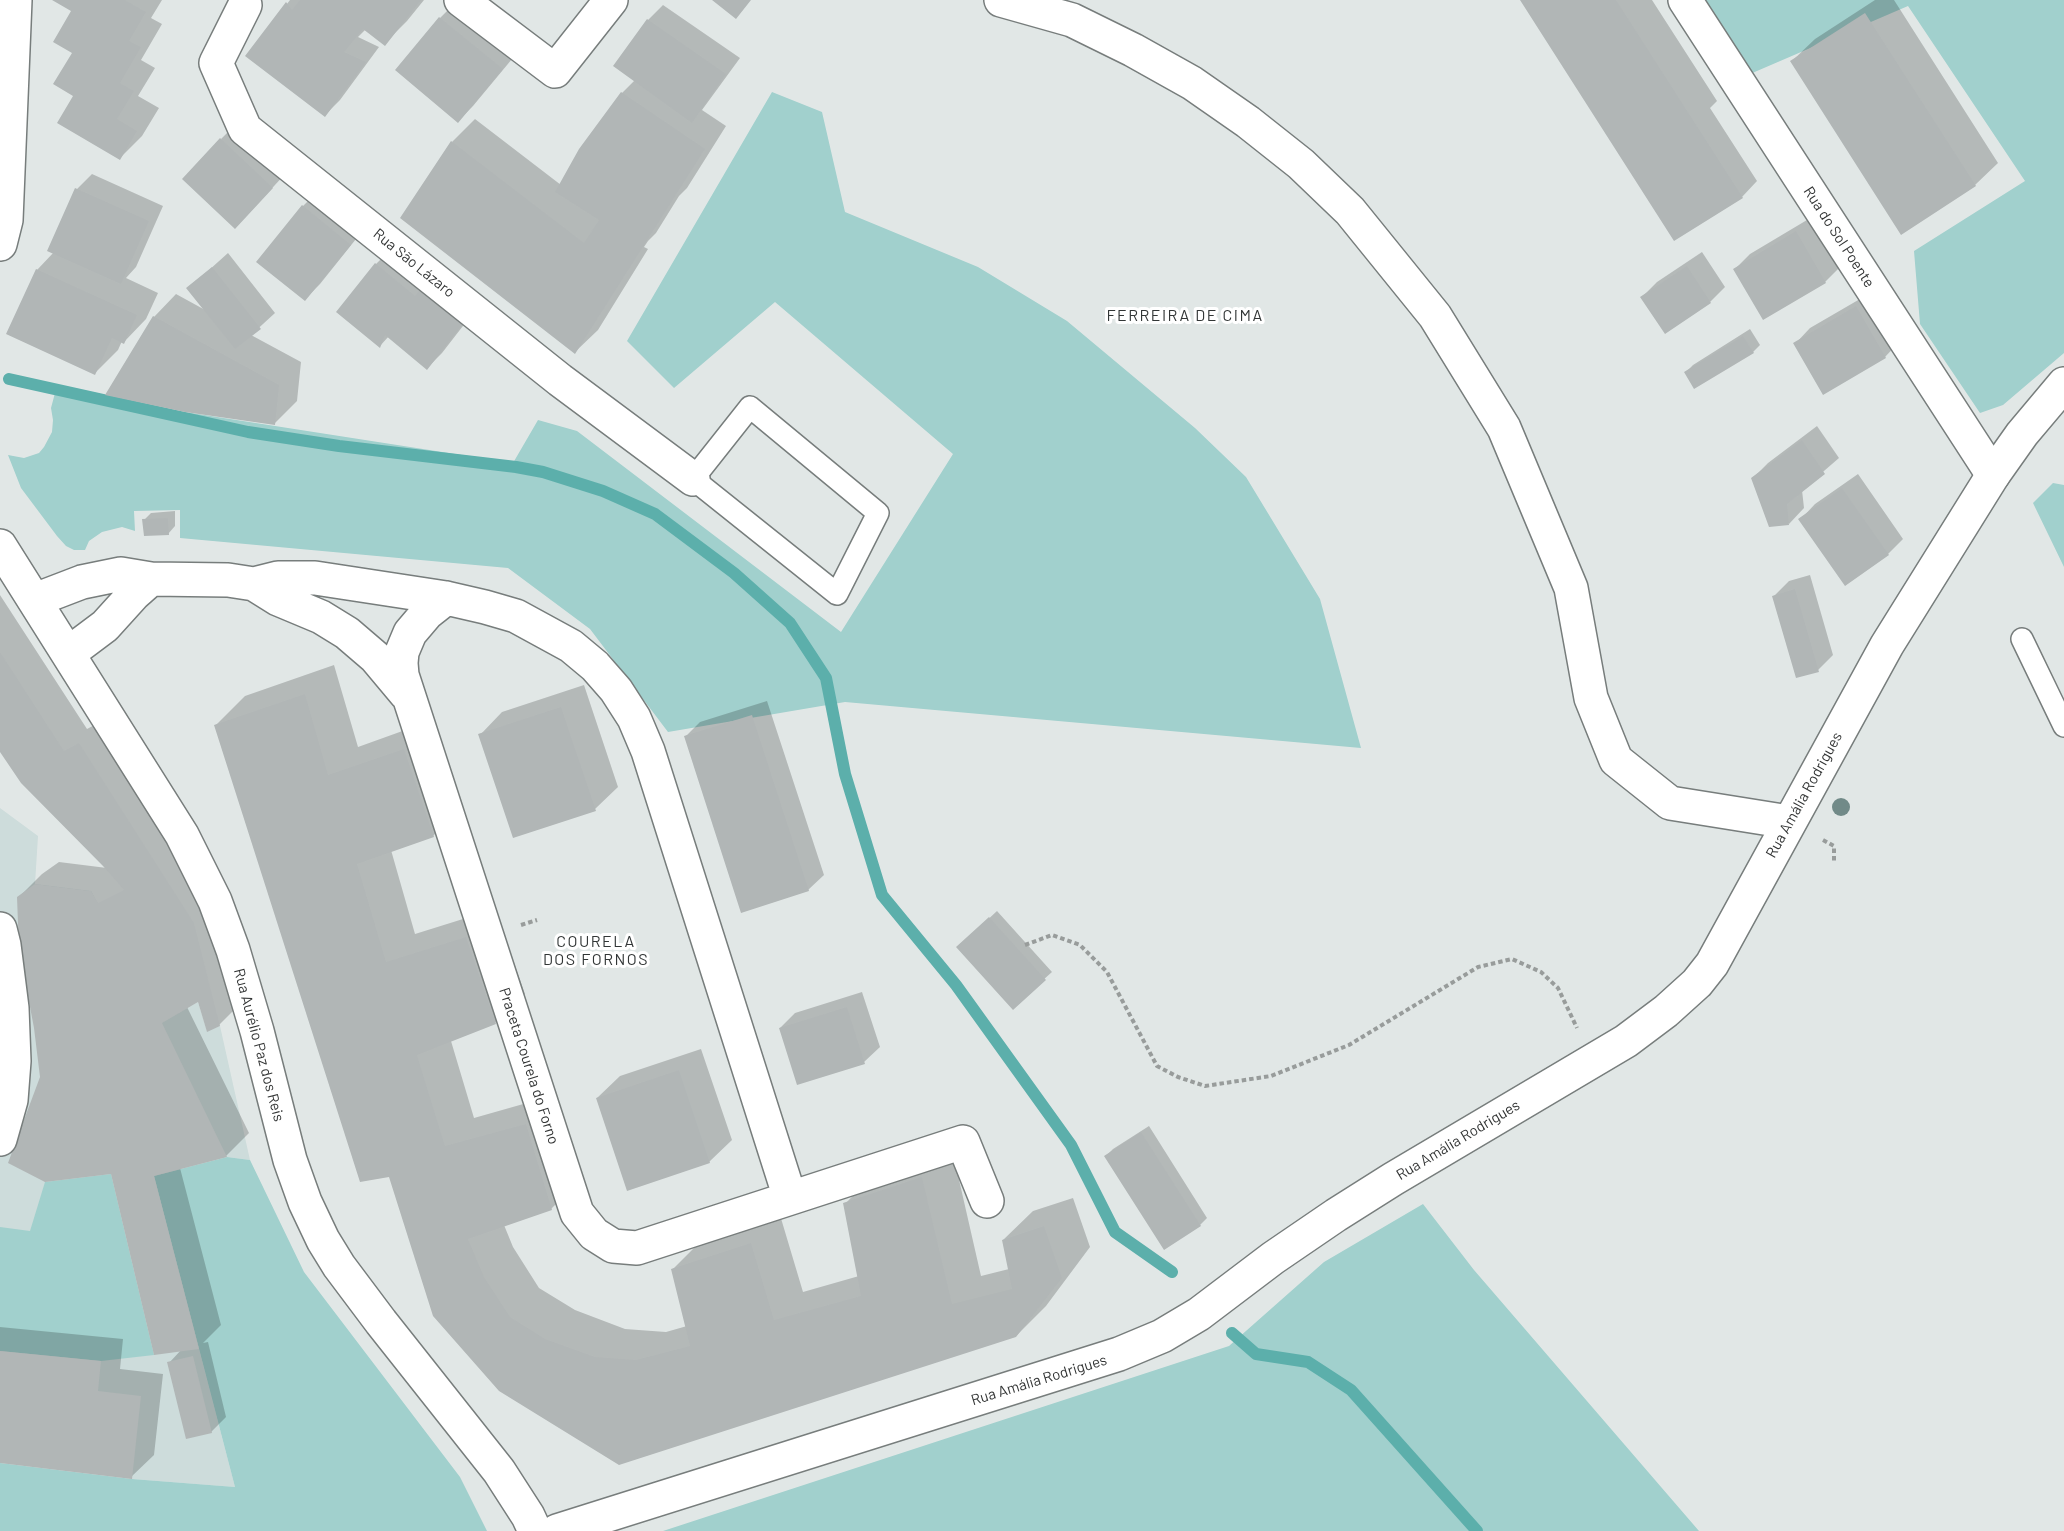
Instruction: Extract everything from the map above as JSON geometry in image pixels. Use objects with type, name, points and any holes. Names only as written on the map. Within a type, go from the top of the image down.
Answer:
[{"type":"street","points":[[0,244],[6,220],[15,0]]},
{"type":"street","points":[[461,0],[555,71],[611,0]]},
{"type":"street","points":[[1001,0],[1071,20],[1133,50],[1192,83],[1248,122],[1292,157],[1350,211],[1435,316],[1504,428],[1571,588],[1591,698],[1616,760],[1670,803],[1789,822]]},
{"type":"street","name":"Rua do Sol Poente","points":[[1685,0],[1993,475]]},
{"type":"street","name":"Rua São Lázaro","points":[[243,2],[216,63],[244,129],[560,380],[693,479]]},
{"type":"street","name":"Rua Amália Rodrigues","points":[[557,1531],[1119,1354],[1162,1336],[1199,1314],[1273,1258],[1336,1215],[1626,1041],[1666,1011],[1697,983],[1712,964],[1887,645],[1993,475],[2022,434],[2063,388]]},
{"type":"street","name":"Rua Aurélio Paz dos Reis","points":[[0,546],[182,835],[215,901],[233,950],[257,1031],[290,1160],[305,1202],[323,1240],[339,1266],[381,1322],[499,1471],[535,1531]]},
{"type":"street","name":"Praceta Courela do Forno","points":[[34,600],[82,582],[114,575],[129,574],[151,579],[200,578],[254,584],[278,578],[315,578],[446,598],[485,607],[516,616],[571,646],[595,666],[616,690],[634,718],[648,751],[790,1198]]},
{"type":"street","points":[[69,653],[105,626],[151,579]]},
{"type":"street","name":"Praceta Courela do Forno","points":[[254,584],[265,593],[321,617],[347,633],[375,657],[407,696]]},
{"type":"street","name":"Praceta Courela do Forno","points":[[446,598],[418,623],[407,639],[401,663],[407,696],[577,1213],[594,1234],[614,1246],[637,1248],[963,1142],[987,1202]]},
{"type":"street","points":[[0,1138],[11,1100],[14,1061],[12,1008],[2,937]]},
{"type":"lane","points":[[750,407],[878,513],[837,594],[693,479],[750,407]]},
{"type":"lane","points":[[2022,639],[2064,726]]},
{"type":"path","points":[[1025,945],[1052,935],[1080,945],[1107,972],[1157,1066],[1178,1077],[1204,1086],[1271,1076],[1349,1045],[1478,967],[1512,959],[1541,972],[1558,988],[1572,1015],[1590,1062]]},
{"type":"shaded area","points":[[1702,0],[2064,0],[2064,353],[2003,405],[1980,413],[1920,324],[1914,251],[2025,181],[1908,6],[1750,74]]},
{"type":"shaded area","points":[[772,92],[822,112],[845,212],[978,267],[1067,321],[1195,428],[1246,477],[1320,599],[1361,748],[845,702],[668,732],[590,629],[508,568],[180,538],[180,510],[134,511],[135,531],[122,527],[102,532],[89,541],[85,550],[74,550],[66,546],[57,536],[21,488],[8,455],[24,458],[39,453],[44,447],[52,432],[51,408],[55,393],[11,385],[12,375],[185,412],[513,463],[538,420],[577,431],[841,632],[953,454],[775,302],[674,388],[627,341]]},
{"type":"shaded area","points":[[2053,483],[2064,485],[2064,567],[2033,503]]},
{"type":"shaded area","points":[[0,808],[38,836],[35,884],[91,891],[162,1022],[198,1002],[207,1031],[220,1026],[250,1160],[227,1157],[154,1177],[235,1487],[132,1479],[0,1463]]},
{"type":"shaded area","points":[[227,1157],[250,1160],[304,1272],[460,1477],[487,1531],[0,1531],[0,1463],[132,1479],[235,1487],[154,1176]]},
{"type":"shaded area","points":[[111,1174],[154,1355],[101,1361],[0,1351],[0,1227],[30,1231],[45,1182]]},
{"type":"shaded area","points":[[1423,1204],[1474,1270],[1699,1531],[663,1531],[1229,1346],[1324,1262]]},
{"type":"building","points":[[52,0],[125,0],[146,12],[129,41],[141,47],[120,83],[134,91],[117,119],[137,131],[120,160],[57,123],[73,96],[53,84],[72,53],[53,42],[71,11]]},
{"type":"building","points":[[300,0],[421,0],[385,46],[363,29],[344,52],[366,62],[325,117],[245,56],[286,2],[292,10]]},
{"type":"building","points":[[712,0],[751,0],[736,19]]},
{"type":"building","points":[[1520,0],[1616,0],[1743,198],[1674,241]]},
{"type":"building","points":[[1865,13],[1976,186],[1901,235],[1790,61]]},
{"type":"building","points":[[439,17],[503,69],[458,123],[395,70]]},
{"type":"building","points":[[647,19],[726,74],[692,123],[613,66]]},
{"type":"building","points":[[621,92],[705,149],[575,354],[400,218],[451,141],[584,243],[599,220],[555,192],[579,149]]},
{"type":"building","points":[[220,138],[273,188],[235,229],[182,179]]},
{"type":"building","points":[[75,188],[149,221],[121,284],[47,251]]},
{"type":"building","points":[[302,205],[351,245],[305,301],[256,262]]},
{"type":"building","points":[[1796,231],[1826,283],[1763,320],[1733,269]]},
{"type":"building","points":[[375,263],[415,296],[423,286],[466,320],[427,370],[385,335],[380,348],[336,312]]},
{"type":"building","points":[[1687,266],[1711,303],[1665,334],[1640,297]]},
{"type":"building","points":[[212,267],[261,329],[235,349],[186,288]]},
{"type":"building","points":[[36,269],[137,315],[124,344],[112,338],[95,375],[6,334]]},
{"type":"building","points":[[1856,306],[1886,358],[1823,395],[1793,343]]},
{"type":"building","points":[[153,316],[279,385],[275,425],[185,412],[105,395]]},
{"type":"building","points":[[1743,336],[1754,353],[1694,389],[1684,372]]},
{"type":"building","points":[[1802,440],[1825,474],[1787,504],[1789,525],[1769,527],[1751,478]]},
{"type":"building","points":[[1842,488],[1889,555],[1845,586],[1798,519]]},
{"type":"building","points":[[168,518],[169,535],[144,536],[142,519]]},
{"type":"building","points":[[1795,589],[1819,672],[1796,678],[1772,596]]},
{"type":"building","points":[[0,652],[64,751],[79,743],[194,923],[220,1026],[207,1032],[198,1002],[162,1023],[227,1157],[154,1176],[199,1349],[154,1355],[111,1174],[45,1182],[8,1163],[40,1077],[34,1028],[19,949],[17,897],[35,884],[91,891],[98,903],[124,890],[21,783],[0,752]]},
{"type":"building","points":[[305,694],[328,775],[404,749],[434,837],[357,864],[386,962],[466,937],[496,1024],[417,1055],[445,1146],[526,1124],[552,1210],[468,1239],[484,1277],[510,1317],[545,1339],[595,1357],[636,1360],[690,1346],[671,1269],[751,1243],[774,1320],[861,1296],[843,1203],[922,1177],[952,1304],[1012,1289],[1002,1240],[1044,1226],[1062,1278],[1016,1337],[619,1465],[499,1391],[433,1316],[389,1177],[360,1182],[214,725]]},
{"type":"building","points":[[561,707],[596,811],[513,838],[478,734]]},
{"type":"building","points":[[752,715],[809,891],[741,913],[684,736]]},
{"type":"building","points":[[989,917],[1046,980],[1013,1010],[956,947]]},
{"type":"building","points":[[847,1007],[865,1064],[797,1085],[779,1028]]},
{"type":"building","points":[[679,1070],[710,1163],[627,1191],[596,1098]]},
{"type":"building","points":[[1141,1132],[1201,1226],[1164,1250],[1104,1156]]},
{"type":"building","points":[[0,1351],[101,1361],[98,1391],[141,1396],[132,1479],[0,1463]]},
{"type":"building","points":[[193,1356],[212,1433],[186,1439],[167,1362]]},
{"type":"waterway","points":[[9,379],[248,432],[543,472],[603,491],[655,514],[734,573],[790,623],[826,678],[845,774],[882,895],[956,985],[1071,1145],[1115,1232],[1172,1272]]},
{"type":"waterway","points":[[1232,1333],[1256,1354],[1308,1362],[1351,1390],[1477,1531]]},
{"type":"district","name":"FERREIRA DE CIMA","points":[[1185,316]]},
{"type":"district","name":"COURELA DOS FORNOS","points":[[596,951]]}]
